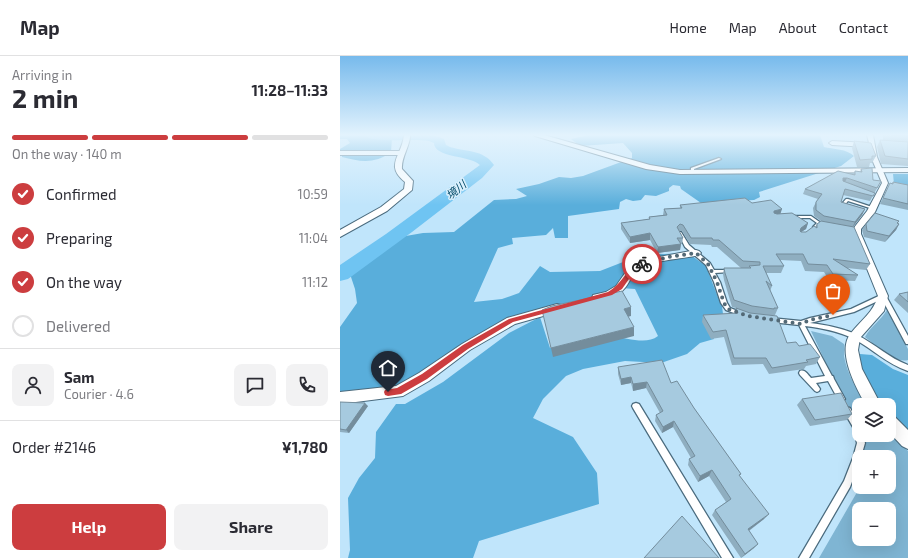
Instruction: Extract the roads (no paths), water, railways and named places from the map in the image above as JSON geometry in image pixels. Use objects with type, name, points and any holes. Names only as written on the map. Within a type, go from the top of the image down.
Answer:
[{"type":"street","points":[[340,234],[384,208],[408,190],[408,181],[397,169],[400,158]]},
{"type":"street","points":[[619,158],[649,167],[680,172],[908,170]]},
{"type":"street","points":[[870,398],[855,369],[852,350],[854,337],[880,308],[883,296],[853,231],[857,229],[871,212],[873,208],[874,196],[885,183],[875,158]]},
{"type":"street","points":[[586,301],[610,294],[620,288],[634,268],[646,262],[696,253]]},
{"type":"street","points":[[340,398],[398,392],[424,377],[466,347],[511,321],[568,305]]},
{"type":"street","points":[[896,429],[908,442]]},
{"type":"lane","points":[[693,172],[692,169],[720,159]]},
{"type":"lane","points":[[840,207],[847,200],[873,208]]},
{"type":"lane","points":[[787,217],[811,217],[816,220],[818,224],[826,226]]},
{"type":"lane","points":[[810,231],[818,224]]},
{"type":"lane","points":[[680,233],[687,246],[708,264],[717,282],[724,303],[728,309],[748,316]]},
{"type":"lane","points":[[712,272],[734,271]]},
{"type":"lane","points":[[801,324],[810,320],[852,311],[883,296],[908,342]]},
{"type":"lane","points":[[764,318],[847,333],[898,365],[908,368]]},
{"type":"lane","points":[[801,324],[856,426],[861,444],[847,484],[804,558]]},
{"type":"lane","points":[[802,373],[817,390]]},
{"type":"lane","points":[[810,381],[831,378]]},
{"type":"lane","points":[[636,406],[728,558]]},
{"type":"waterway","name":"境川","points":[[340,274],[393,238],[448,195],[477,175],[487,165],[479,158]]}]
